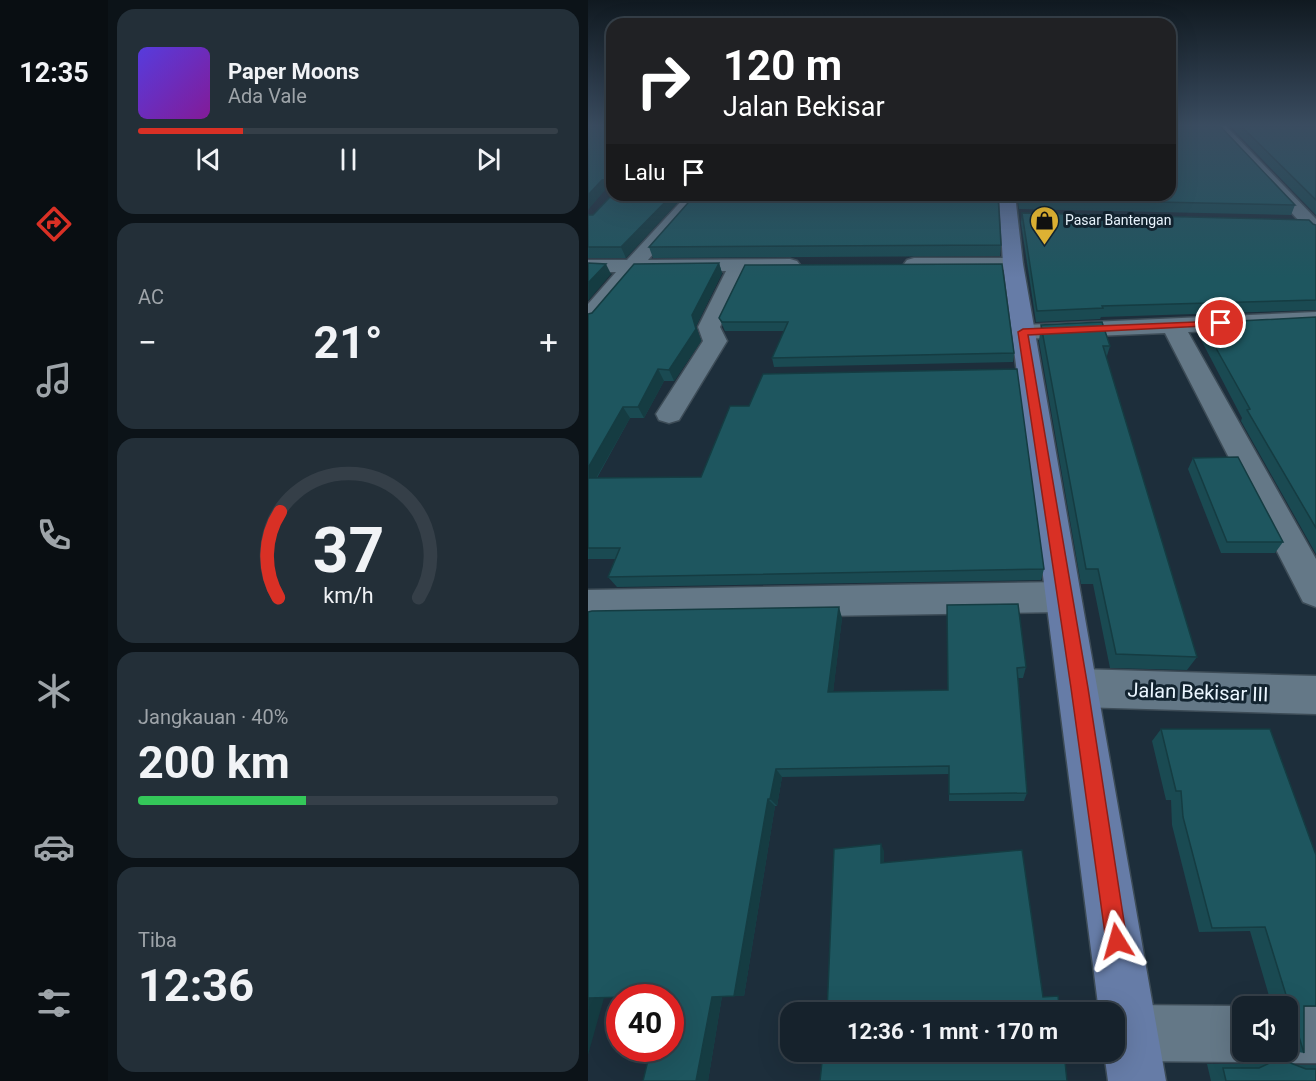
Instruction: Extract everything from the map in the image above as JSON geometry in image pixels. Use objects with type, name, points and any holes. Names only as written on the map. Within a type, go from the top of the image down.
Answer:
[{"type":"street","points":[[1267,176],[1314,225]]},
{"type":"street","points":[[588,318],[630,267],[690,201]]},
{"type":"street","points":[[1012,209],[1013,264],[1023,332],[1017,371],[1080,688],[1133,1057],[1232,1036]]},
{"type":"street","points":[[1289,223],[1314,225]]},
{"type":"street","points":[[899,264],[1013,264]]},
{"type":"street","points":[[669,414],[715,341],[709,327],[739,265]]},
{"type":"street","points":[[588,266],[807,265]]},
{"type":"street","points":[[1023,332],[1316,319]]},
{"type":"street","points":[[1173,326],[1316,592]]},
{"type":"street","points":[[588,605],[1063,597]]},
{"type":"street","name":"Jalan Bekisar III","points":[[1080,688],[1316,695]]},
{"type":"street","points":[[1298,1035],[1316,1035]]},
{"type":"building","points":[[588,176],[606,176],[606,179],[602,180],[588,195]]},
{"type":"building","points":[[1176,176],[1268,176],[1295,205],[1112,201],[1176,201]]},
{"type":"building","points":[[1292,176],[1316,176],[1316,200]]},
{"type":"building","points":[[606,201],[666,201],[621,247],[588,247],[588,215],[593,215]]},
{"type":"building","points":[[690,201],[998,201],[1001,245],[649,247]]},
{"type":"building","points":[[1022,213],[1309,220],[1316,225],[1316,300],[1102,306],[1103,308],[1037,311]]},
{"type":"building","points":[[588,263],[606,264],[588,283]]},
{"type":"building","points":[[719,263],[692,315],[696,329],[669,370],[658,369],[638,407],[623,407],[588,468],[588,314],[592,313],[634,264]]},
{"type":"building","points":[[1002,264],[1014,353],[772,358],[788,322],[722,322],[719,318],[745,265]]},
{"type":"building","points":[[1316,317],[1316,528],[1247,410],[1250,409],[1202,323]]},
{"type":"building","points":[[1102,322],[1110,346],[1103,346],[1197,657],[1116,654],[1098,569],[1086,569],[1041,325]]},
{"type":"building","points":[[1017,369],[1044,569],[608,577],[620,548],[588,548],[588,478],[701,477],[730,406],[749,406],[763,374]]},
{"type":"building","points":[[1238,457],[1283,542],[1227,542],[1193,458]]},
{"type":"building","points":[[1018,604],[1026,667],[1017,668],[1027,793],[949,794],[949,766],[776,769],[770,799],[768,799],[734,996],[712,997],[696,1081],[643,1081],[648,1062],[684,1062],[684,984],[606,984],[606,998],[589,998],[588,1000],[588,612],[839,607],[828,692],[948,690],[947,605]]},
{"type":"building","points":[[1161,729],[1270,729],[1316,855],[1316,1006],[1304,1006],[1304,1053],[1298,1034],[1298,996],[1286,996],[1265,927],[1212,928],[1183,817],[1181,791],[1176,791]]},
{"type":"building","points":[[881,844],[881,863],[1022,850],[1043,997],[1058,996],[1059,1002],[827,1002],[834,849]]},
{"type":"building","points":[[822,1062],[1065,1062],[1067,1081],[820,1081]]},
{"type":"building","points":[[1272,1062],[1288,1062],[1306,1069],[1316,1069],[1316,1081],[1226,1081],[1223,1068],[1259,1068]]},
{"type":"place","name":"Pasar Bantengan","points":[[1044,246]]},
{"type":"route","points":[[1117,941],[1080,688],[1063,597],[1023,332],[1221,323]]}]
